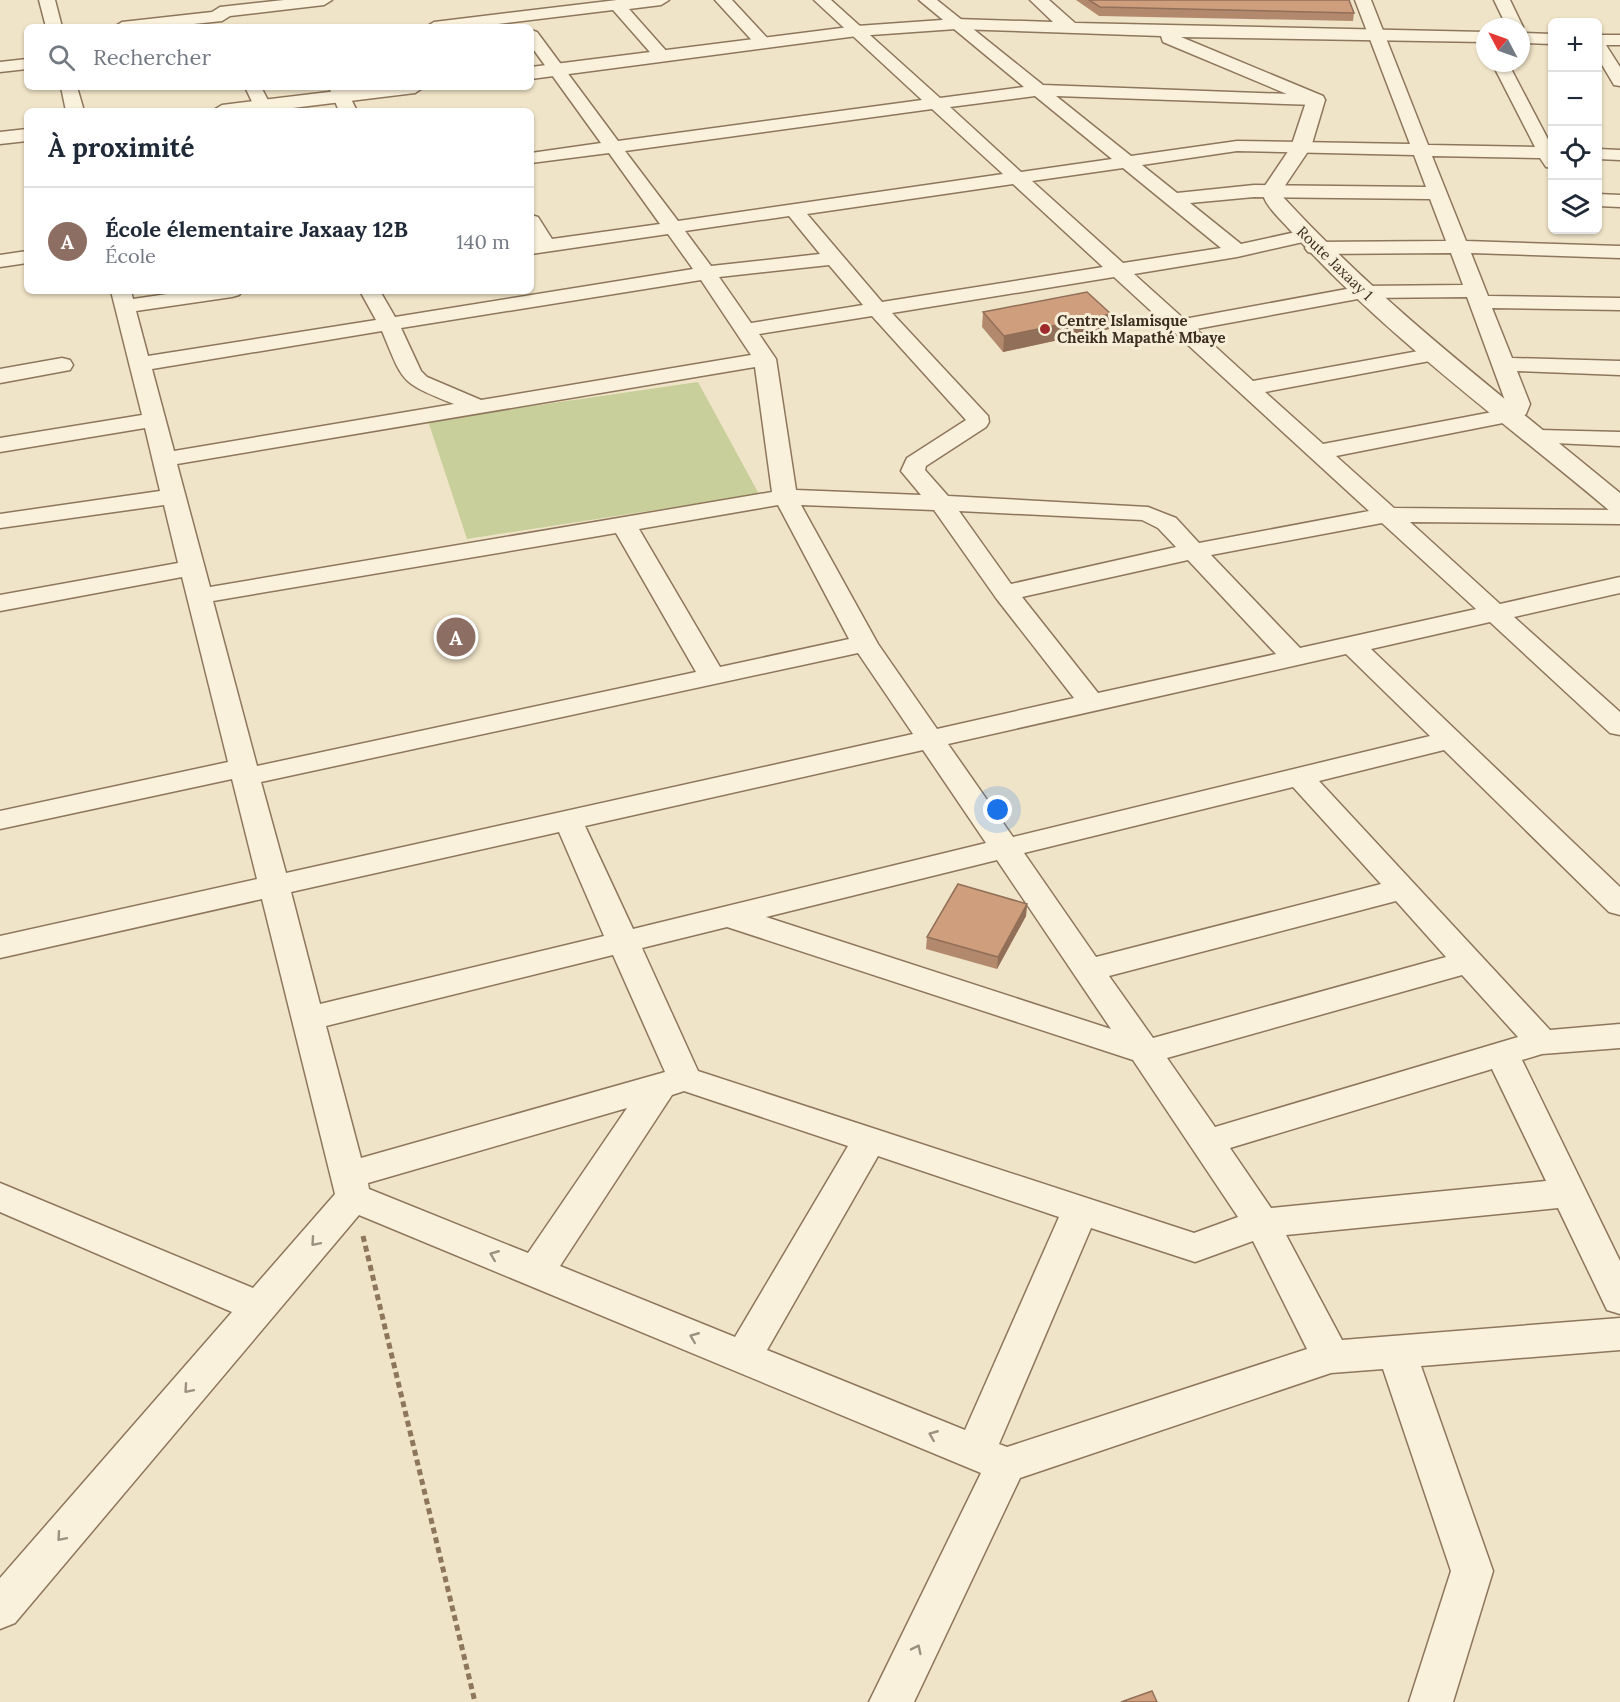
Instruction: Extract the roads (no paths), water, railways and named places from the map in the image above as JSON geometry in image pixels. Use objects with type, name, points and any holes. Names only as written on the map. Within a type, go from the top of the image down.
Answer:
[{"type":"street","points":[[145,24],[322,0]]},
{"type":"street","points":[[506,0],[522,22]]},
{"type":"street","points":[[487,24],[522,22],[617,5],[661,0]]},
{"type":"street","points":[[723,0],[764,44]]},
{"type":"street","points":[[822,0],[1620,727]]},
{"type":"street","points":[[927,0],[1238,251]]},
{"type":"street","points":[[1039,0],[1070,28]]},
{"type":"street","points":[[1318,452],[1510,415],[1518,410],[1519,404],[1363,0]]},
{"type":"street","points":[[1502,0],[1511,18]]},
{"type":"street","points":[[51,1],[54,24]]},
{"type":"street","points":[[617,5],[662,56]]},
{"type":"street","points":[[1053,13],[1117,30]]},
{"type":"street","points":[[534,73],[857,31],[956,24],[1153,31],[1476,37]]},
{"type":"street","points":[[1153,31],[1316,100]]},
{"type":"street","points":[[1530,38],[1548,39]]},
{"type":"street","points":[[534,40],[554,70],[706,273],[765,359],[785,497],[866,644],[1262,1223],[1330,1357]]},
{"type":"street","points":[[1602,40],[1620,40]]},
{"type":"street","points":[[1602,52],[1620,81]]},
{"type":"street","points":[[0,67],[24,64]]},
{"type":"street","points":[[1505,72],[1548,151]]},
{"type":"street","points":[[70,90],[74,108]]},
{"type":"street","points":[[254,90],[262,106]]},
{"type":"street","points":[[246,108],[395,90]]},
{"type":"street","points":[[534,158],[1038,90],[1316,100]]},
{"type":"street","points":[[1272,190],[1301,147],[1316,100]]},
{"type":"street","points":[[0,138],[24,135]]},
{"type":"street","points":[[534,231],[539,247],[1237,146],[1422,150],[1548,156]]},
{"type":"street","points":[[1602,154],[1620,155]]},
{"type":"street","points":[[1174,199],[1228,192],[1272,190],[1439,193]]},
{"type":"street","name":"Route Jaxaay 1","points":[[1272,190],[1273,198],[1310,242],[1363,292],[1620,506]]},
{"type":"street","points":[[1602,200],[1620,201]]},
{"type":"street","points":[[794,210],[877,309],[977,416],[978,422],[915,463],[913,471],[941,503],[1005,593],[1092,703]]},
{"type":"street","points":[[1587,234],[1596,251]]},
{"type":"street","points":[[745,330],[1238,251],[1310,242],[1620,252]]},
{"type":"street","points":[[0,261],[24,257]]},
{"type":"street","points":[[140,364],[706,273],[834,258]]},
{"type":"street","points":[[1180,326],[1363,292],[1620,304]]},
{"type":"street","points":[[191,294],[123,299],[350,1186]]},
{"type":"street","points":[[372,294],[389,324],[411,374],[418,382],[476,405]]},
{"type":"street","points":[[1248,388],[1435,354]]},
{"type":"street","points":[[165,459],[476,405],[765,359]]},
{"type":"street","points":[[1505,364],[1620,368]]},
{"type":"street","points":[[0,376],[62,365]]},
{"type":"street","points":[[0,445],[154,420]]},
{"type":"street","points":[[1539,437],[1620,439]]},
{"type":"street","points":[[0,521],[174,496]]},
{"type":"street","points":[[199,596],[785,497],[1128,511],[1148,514],[1167,523],[1296,658]]},
{"type":"street","points":[[1005,593],[1194,551],[1387,514],[1620,517]]},
{"type":"street","points":[[624,525],[712,677]]},
{"type":"street","points":[[0,603],[192,568]]},
{"type":"street","points":[[0,947],[1620,585]]},
{"type":"street","points":[[0,820],[244,773],[866,644]]},
{"type":"street","points":[[1352,645],[1620,906]]},
{"type":"street","points":[[307,1019],[1449,740]]},
{"type":"street","points":[[1299,776],[1542,1042]]},
{"type":"street","points":[[568,820],[623,942],[673,1082]]},
{"type":"street","points":[[1089,970],[1402,889]]},
{"type":"street","points":[[728,916],[1145,1052],[1468,962]]},
{"type":"street","points":[[1207,1142],[1542,1042],[1620,1036]]},
{"type":"street","points":[[1502,1054],[1620,1299]]},
{"type":"street","points":[[536,1272],[673,1082]]},
{"type":"street","points":[[0,1609],[259,1307],[350,1186],[673,1082],[870,1140],[1195,1248],[1262,1223],[1569,1193]]},
{"type":"street","points":[[743,1357],[870,1140]]},
{"type":"street","points":[[350,1186],[536,1272],[990,1458],[1330,1357],[1620,1334]]},
{"type":"street","points":[[0,1197],[259,1307]]},
{"type":"street","points":[[891,1702],[990,1458],[1080,1210]]},
{"type":"street","points":[[1397,1352],[1472,1571],[1431,1702]]},
{"type":"place","name":"Centre Islamisque Cheikh Mapathé Mbaye","points":[[1045,329]]},
{"type":"place","name":"École élementaire Jaxaay 12B","points":[[456,637]]}]
